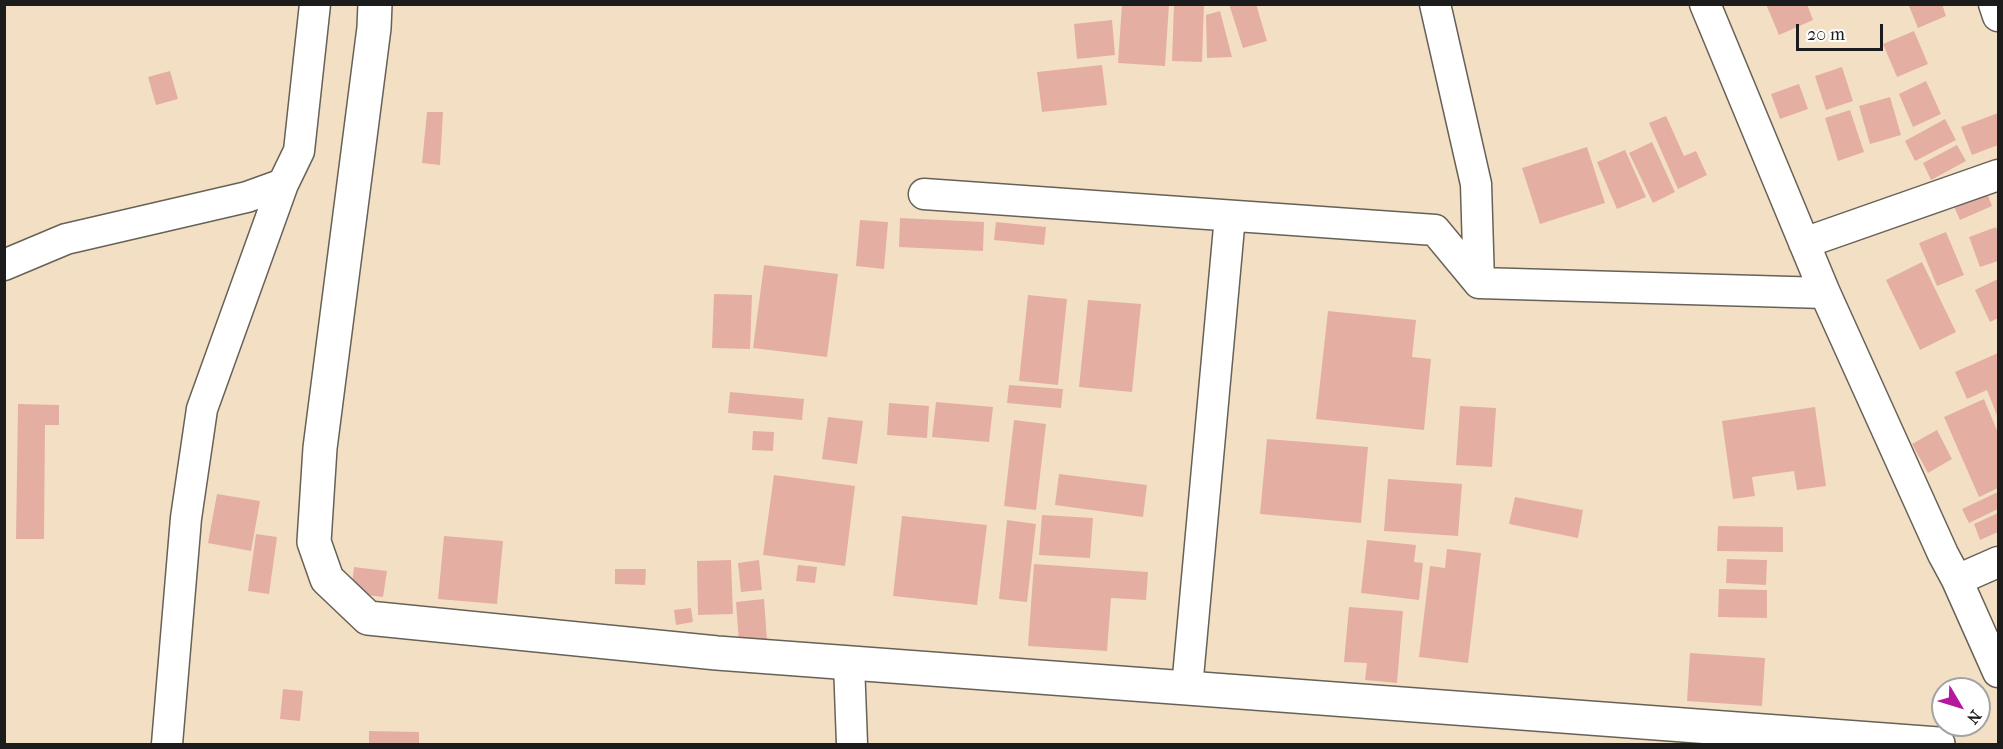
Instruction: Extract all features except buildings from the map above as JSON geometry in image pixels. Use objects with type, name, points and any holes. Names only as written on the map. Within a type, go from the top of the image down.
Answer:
[{"type":"street","points":[[167,744],[186,518],[202,409],[283,184],[299,151],[315,4]]},
{"type":"street","points":[[375,4],[374,28],[320,448],[314,542],[327,579],[368,618],[717,653],[1923,744]]},
{"type":"street","points":[[1435,4],[1476,184],[1479,284]]},
{"type":"street","points":[[1705,4],[1825,293],[1942,554],[1957,580],[1998,672]]},
{"type":"street","points":[[1804,243],[1998,175]]},
{"type":"street","points":[[4,265],[66,239],[247,197],[283,184]]},
{"type":"street","points":[[924,194],[1435,230],[1479,284],[1825,293]]},
{"type":"street","points":[[1187,688],[1230,216]]},
{"type":"street","points":[[1957,580],[1998,562]]},
{"type":"street","points":[[849,663],[852,744]]}]
